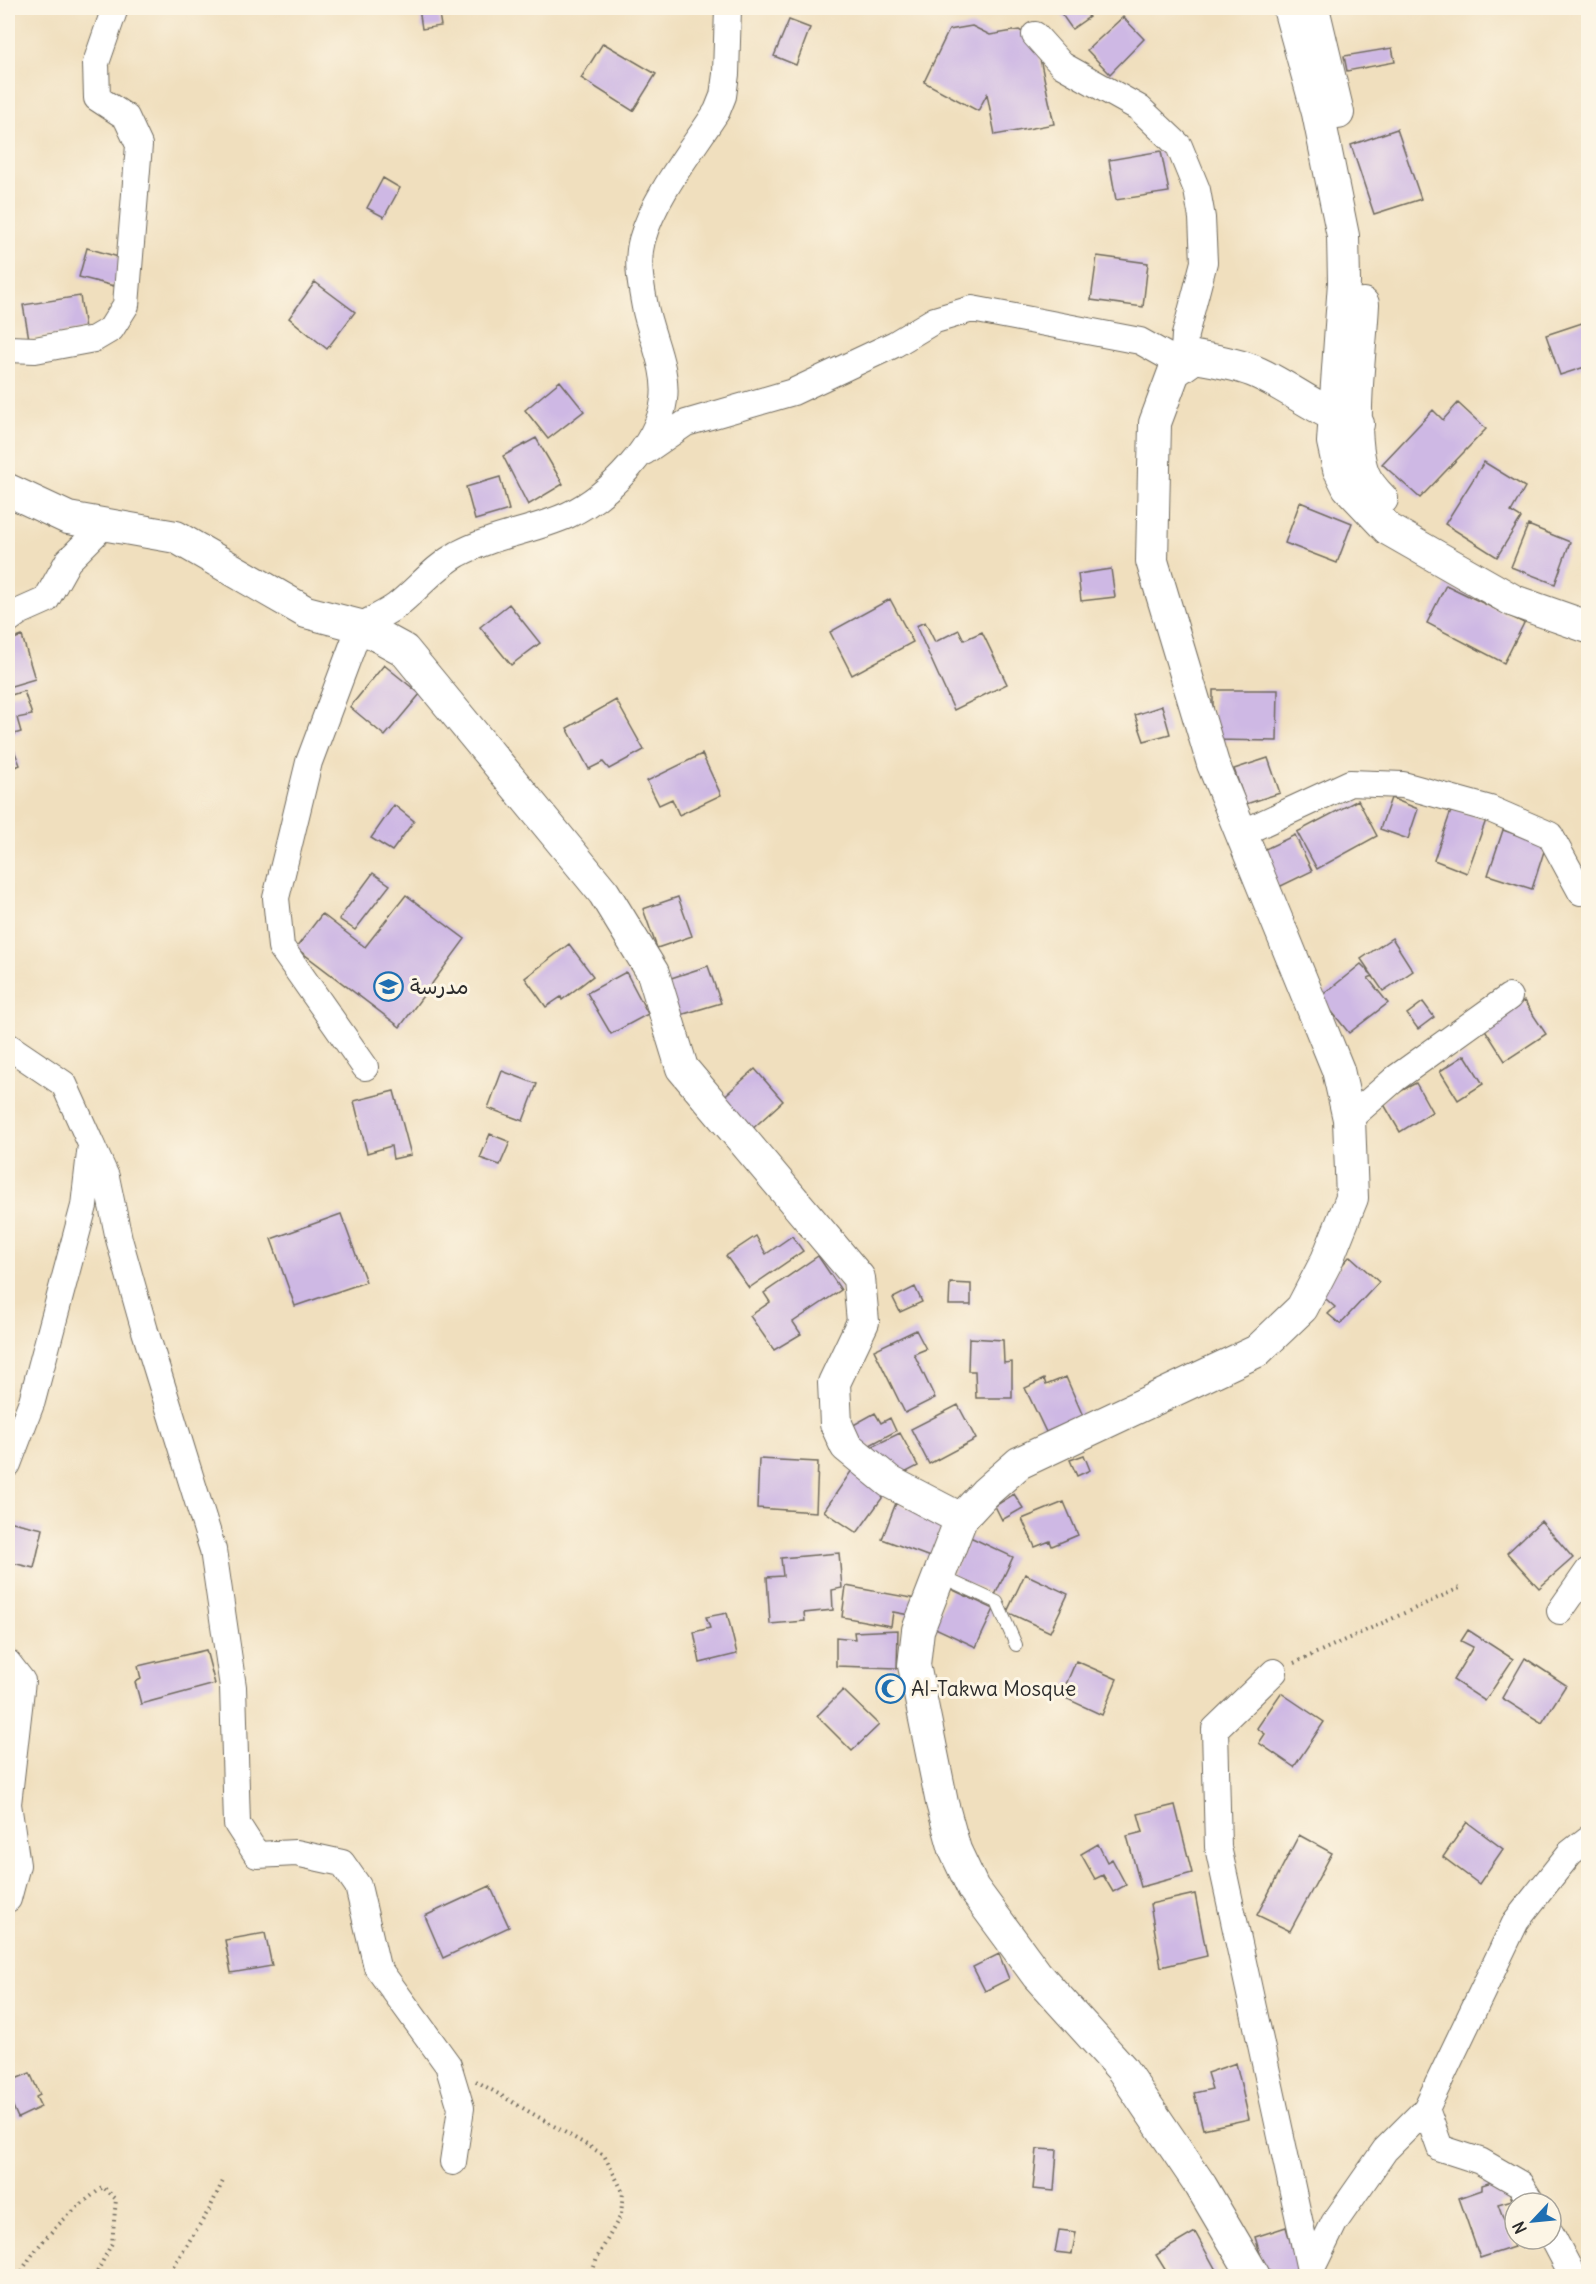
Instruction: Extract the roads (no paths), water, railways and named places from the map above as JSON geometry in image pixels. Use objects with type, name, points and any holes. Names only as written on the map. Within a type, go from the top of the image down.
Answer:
[{"type":"street","points":[[8,349],[35,350],[94,339],[111,329],[126,305],[139,145],[126,117],[97,98],[96,63],[115,8]]},
{"type":"street","points":[[641,454],[656,428],[664,399],[662,370],[646,310],[639,272],[642,241],[654,209],[717,111],[723,96],[728,8]]},
{"type":"street","points":[[1289,8],[1317,113],[1343,236],[1346,421],[1359,453],[1364,474],[1375,492],[1394,510],[1494,572],[1563,601],[1588,608]]},
{"type":"street","points":[[1313,8],[1327,59],[1362,229],[1364,290],[1346,421],[1333,442],[1339,469],[1348,487],[1388,529],[1514,601],[1588,627]]},
{"type":"street","points":[[1035,35],[1062,65],[1139,108],[1179,146],[1197,190],[1202,218],[1204,262],[1185,335],[1183,365]]},
{"type":"street","points":[[365,1067],[281,947],[276,898],[309,762],[360,626],[395,607],[430,572],[459,554],[491,539],[569,514],[597,496],[641,454],[686,423],[793,392],[895,344],[935,320],[972,309],[1140,341],[1183,365]]},
{"type":"street","points":[[1254,2277],[1201,2186],[1122,2068],[1037,1975],[973,1888],[955,1850],[942,1803],[914,1665],[918,1630],[961,1519],[1019,1463],[1257,1351],[1302,1308],[1327,1260],[1352,1198],[1349,1119],[1338,1070],[1214,764],[1152,561],[1155,423],[1174,372],[1183,365],[1195,357],[1226,362],[1257,372],[1346,421]]},
{"type":"street","points":[[8,490],[68,518],[176,537],[306,612],[360,626],[404,650],[604,893],[653,973],[682,1068],[859,1278],[863,1322],[834,1383],[836,1424],[846,1446],[890,1482],[961,1519]]},
{"type":"street","points":[[8,620],[19,612],[46,600],[68,561],[104,525]]},
{"type":"street","points":[[1242,833],[1350,783],[1403,785],[1490,809],[1550,834],[1581,892]]},
{"type":"street","points":[[1349,1119],[1396,1078],[1509,997]]},
{"type":"street","points":[[8,1046],[64,1084],[106,1177],[119,1239],[145,1331],[213,1550],[233,1687],[237,1824],[257,1855],[296,1853],[342,1863],[358,1886],[377,1966],[448,2065],[461,2108],[453,2162]]},
{"type":"street","points":[[8,1464],[32,1401],[84,1206],[91,1144]]},
{"type":"street","points":[[1560,1611],[1588,1571]]},
{"type":"street","points":[[8,1663],[22,1682],[8,1804],[17,1865],[8,1899]]},
{"type":"street","points":[[1274,1672],[1215,1729],[1218,1846],[1309,2273]]},
{"type":"street","points":[[1309,2273],[1334,2223],[1386,2150],[1426,2109],[1515,1921],[1570,1853],[1588,1839]]},
{"type":"street","points":[[1426,2109],[1440,2148],[1480,2161],[1520,2184],[1524,2191]]},
{"type":"street","points":[[1560,2251],[1573,2277]]},
{"type":"lane","points":[[940,1576],[997,1602],[1016,1645]]},
{"type":"place","name":"مدرسة","points":[[389,987]]},
{"type":"place","name":"Al-Takwa Mosque","points":[[890,1689]]}]
